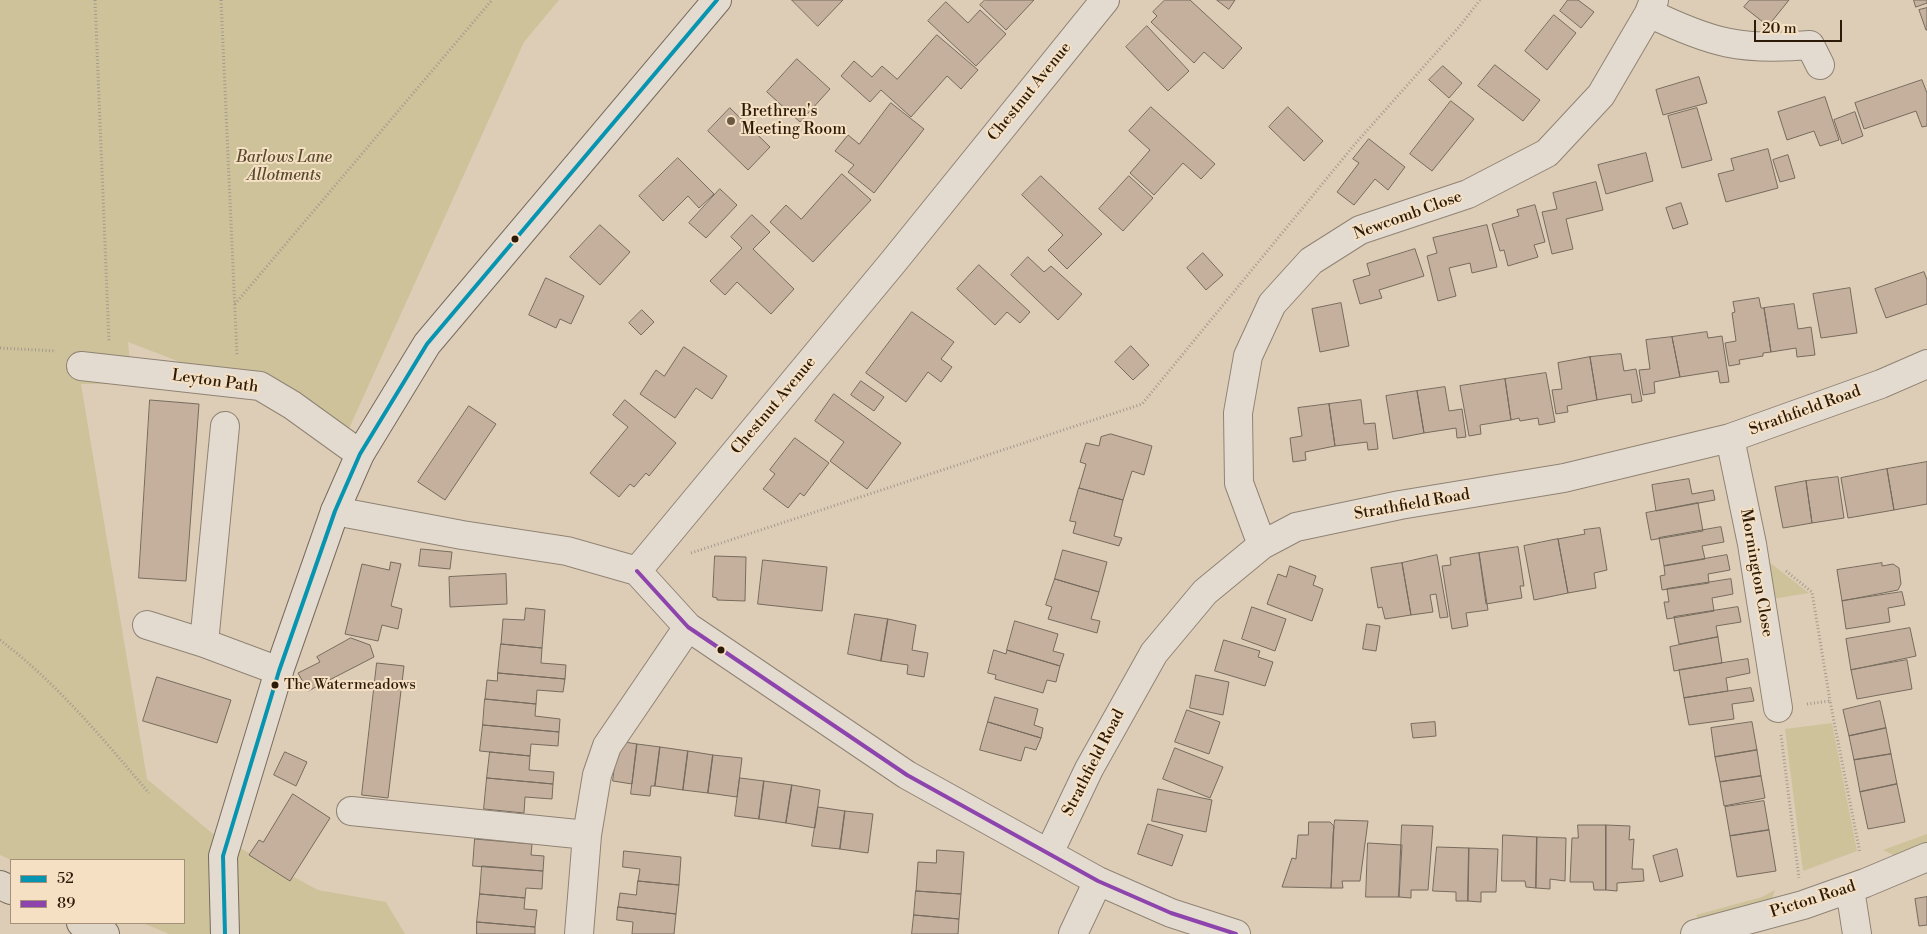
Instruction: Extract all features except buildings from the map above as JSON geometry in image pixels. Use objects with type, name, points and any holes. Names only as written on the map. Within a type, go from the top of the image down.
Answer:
[{"type":"highway","points":[[83,924],[105,934]]},
{"type":"street","points":[[225,934],[223,856],[279,671],[335,511],[360,454],[427,344],[716,0]]},
{"type":"street","name":"Chestnut Avenue","points":[[637,571],[906,245],[1104,0]]},
{"type":"street","name":"Newcomb Close","points":[[1262,545],[1239,483],[1238,413],[1248,356],[1272,304],[1311,261],[1360,230],[1468,194],[1547,153],[1601,95],[1652,6],[1689,33],[1731,45],[1771,48],[1810,45],[1820,65]]},
{"type":"street","name":"Leyton Path","points":[[71,359],[260,386],[292,405],[360,454]]},
{"type":"street","name":"Strathfield Road","points":[[1049,853],[1089,769],[1154,652],[1205,592],[1262,545],[1296,527],[1400,505],[1564,478],[1730,438],[1851,395],[1927,364]]},
{"type":"street","points":[[204,643],[225,426]]},
{"type":"street","name":"Mornington Close","points":[[1730,438],[1752,544],[1778,708]]},
{"type":"street","points":[[335,511],[462,535],[567,551],[637,571],[688,627],[907,775],[1098,881],[1171,913],[1236,934]]},
{"type":"street","points":[[147,625],[204,643],[279,671]]},
{"type":"street","points":[[579,934],[587,835],[597,775],[606,746],[688,627]]},
{"type":"street","points":[[351,811],[587,835]]},
{"type":"street","name":"Picton Road","points":[[1695,934],[1803,905],[1858,886],[1927,857]]},
{"type":"street","points":[[1073,934],[1098,881]]},
{"type":"street","points":[[1857,934],[1858,886]]},
{"type":"path","points":[[95,0],[109,346]]},
{"type":"path","points":[[221,0],[240,384]]},
{"type":"path","points":[[235,304],[492,0]]},
{"type":"path","points":[[684,555],[1142,404],[1355,144],[1480,0]]},
{"type":"path","points":[[0,348],[71,359]]},
{"type":"path","points":[[1752,544],[1812,592],[1858,886]]},
{"type":"path","points":[[0,640],[28,662],[100,735],[149,793]]},
{"type":"path","points":[[1803,905],[1778,708],[1830,701]]},
{"type":"green space","name":"Barlows Lane Allotments","points":[[0,0],[559,0],[524,42],[347,433],[232,382],[128,342],[132,384],[81,384],[147,779],[212,833],[318,890],[386,902],[405,934],[169,934],[145,924],[185,924],[185,859],[10,860],[0,855]]},
{"type":"green space","points":[[1765,559],[1809,593],[1772,599]]},
{"type":"green space","points":[[1832,723],[1857,851],[1803,871],[1785,729]]},
{"type":"green space","points":[[1927,834],[1927,844],[1895,856],[1883,850]]},
{"type":"green space","points":[[1775,890],[1771,902],[1700,922],[1696,915],[1762,897]]},
{"type":"transit line","name":"52","points":[[225,934],[223,856],[279,671],[335,511],[360,454],[427,344],[717,0]]},
{"type":"transit line","name":"89","points":[[637,571],[688,627],[907,775],[1098,881],[1171,913],[1236,934]]},
{"type":"place","name":"Brethren's Meeting Room","points":[[731,121]]},
{"type":"place","name":"The Watermeadows","points":[[275,685]]}]
